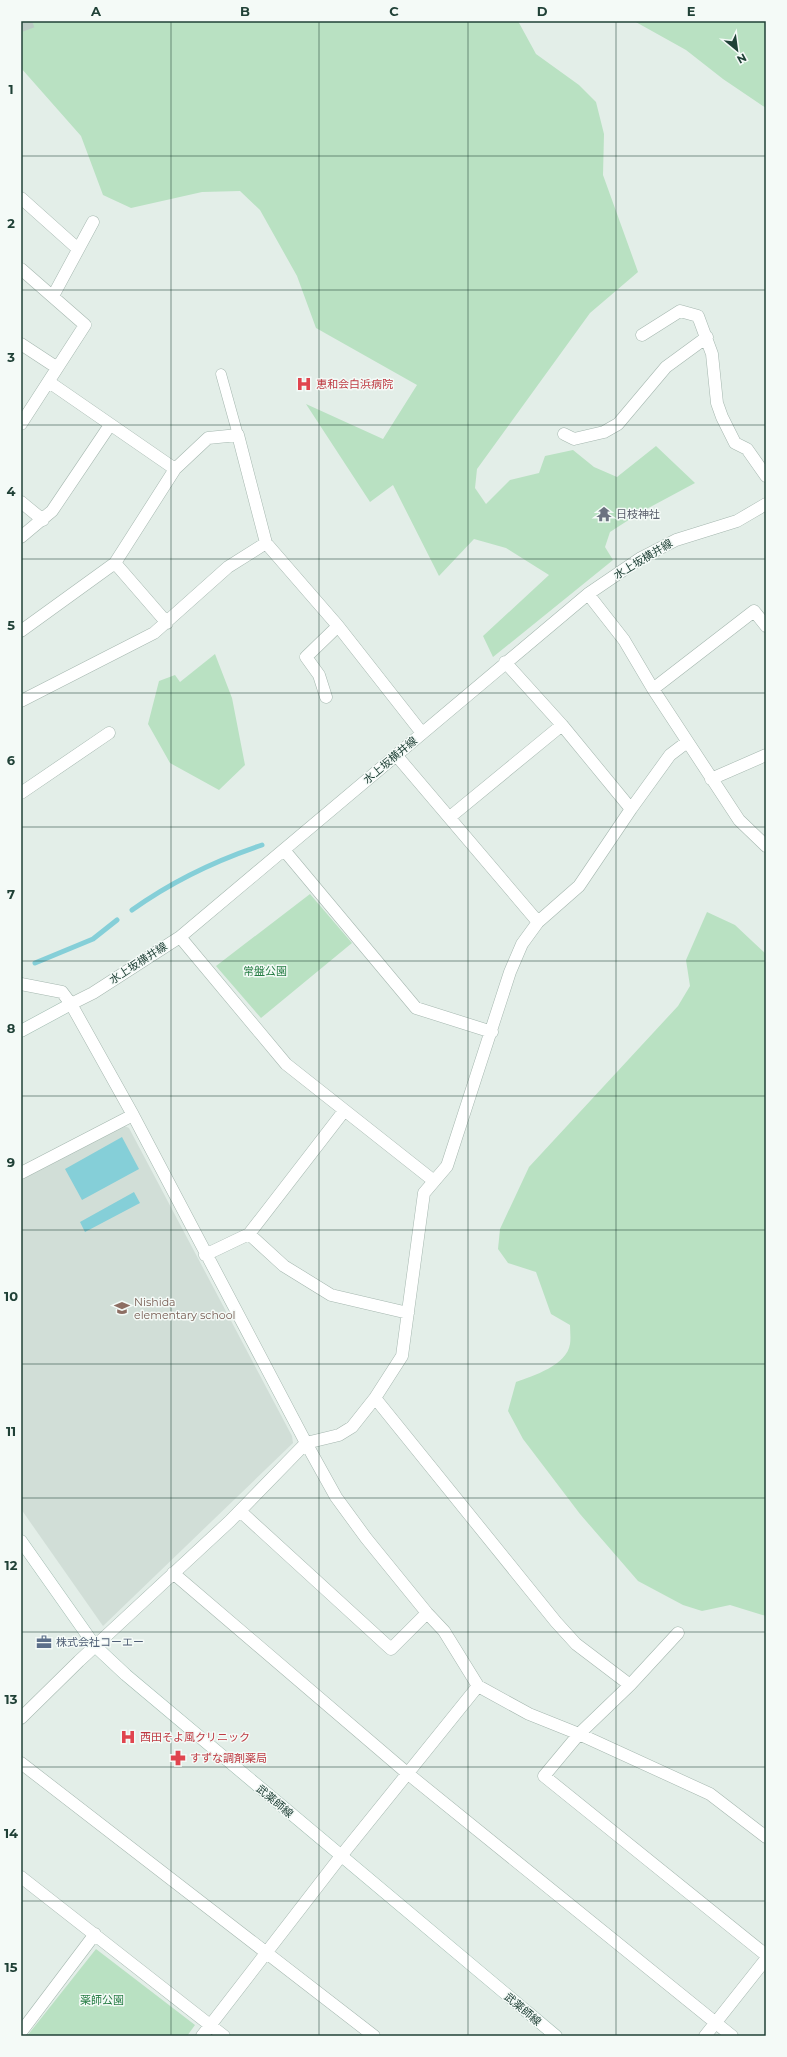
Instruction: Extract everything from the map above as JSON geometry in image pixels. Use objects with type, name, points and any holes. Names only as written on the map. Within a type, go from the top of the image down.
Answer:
[{"type":"street","points":[[21,198],[78,249]]},
{"type":"street","points":[[53,296],[93,222]]},
{"type":"street","points":[[21,269],[84,325],[21,424]]},
{"type":"street","points":[[642,335],[680,311],[698,316],[712,354],[718,403],[722,417],[735,443],[747,449],[766,476]]},
{"type":"street","points":[[564,434],[574,439],[604,432],[618,424],[666,367],[707,337]]},
{"type":"street","points":[[21,344],[56,368]]},
{"type":"street","points":[[49,382],[175,469]]},
{"type":"street","points":[[21,537],[52,511],[110,425]]},
{"type":"street","points":[[21,631],[115,562],[175,469],[208,438],[238,434],[266,543],[338,626],[422,733]]},
{"type":"street","points":[[21,502],[43,520]]},
{"type":"street","name":"水上坂横井線","points":[[21,1031],[93,993],[180,937],[505,662],[588,594],[641,558],[676,540],[737,521],[766,504]]},
{"type":"street","points":[[21,701],[154,633],[228,567],[266,543]]},
{"type":"street","points":[[115,562],[167,623]]},
{"type":"street","points":[[588,594],[624,640],[653,689],[738,820],[766,846]]},
{"type":"street","points":[[653,689],[754,611],[766,626]]},
{"type":"street","points":[[326,697],[319,675],[306,657],[338,626]]},
{"type":"street","points":[[505,662],[562,725],[631,809]]},
{"type":"street","points":[[450,817],[562,725]]},
{"type":"street","points":[[21,793],[110,733]]},
{"type":"street","points":[[21,1718],[95,1646],[240,1511],[306,1443],[339,1435],[352,1427],[375,1398],[402,1356],[424,1193],[447,1166],[492,1032],[510,972],[522,944],[538,922],[579,886],[631,809],[670,755],[687,742]]},
{"type":"street","points":[[396,755],[538,922]]},
{"type":"street","points":[[711,779],[766,755]]},
{"type":"street","points":[[284,850],[416,1008],[492,1032]]},
{"type":"street","points":[[180,937],[286,1064],[434,1181]]},
{"type":"street","points":[[21,984],[62,992],[71,1004],[133,1115],[205,1255],[336,1497],[366,1538],[427,1613],[444,1630],[478,1686],[529,1714],[579,1734],[710,1794],[766,1837]]},
{"type":"street","points":[[205,1255],[249,1234],[344,1111]]},
{"type":"street","points":[[21,1173],[133,1115]]},
{"type":"street","points":[[249,1234],[284,1266],[331,1295],[408,1313]]},
{"type":"street","points":[[375,1398],[556,1622],[576,1644],[630,1685]]},
{"type":"street","points":[[240,1511],[391,1648],[427,1613]]},
{"type":"street","name":"武薬師線","points":[[21,1541],[95,1646],[126,1675],[556,2036]]},
{"type":"street","points":[[173,1573],[407,1773],[732,2036]]},
{"type":"street","points":[[678,1633],[630,1685],[579,1734],[544,1776],[766,1956]]},
{"type":"street","points":[[202,2036],[341,1856],[478,1686]]},
{"type":"street","points":[[21,1763],[374,2036]]},
{"type":"street","points":[[21,1877],[224,2036]]},
{"type":"street","points":[[21,2032],[95,1934]]},
{"type":"street","points":[[706,2036],[766,1959]]},
{"type":"lane","points":[[221,374],[238,434]]},
{"type":"shaded area","name":"Nishida elementary school","points":[[122,1125],[129,1128],[292,1436],[293,1443],[103,1626],[21,1509],[21,1179]]},
{"type":"green space","points":[[21,21],[518,21],[536,54],[579,85],[596,102],[604,134],[603,175],[638,272],[590,313],[477,469],[475,488],[486,504],[510,480],[539,473],[545,456],[573,450],[594,467],[617,477],[656,446],[695,483],[641,512],[610,532],[605,547],[613,560],[493,657],[483,636],[549,575],[506,548],[474,539],[439,576],[393,485],[370,502],[306,404],[383,439],[417,385],[316,328],[297,276],[260,210],[240,191],[202,192],[131,208],[103,195],[81,136],[21,68]]},
{"type":"green space","points":[[634,21],[766,21],[766,108],[723,79],[686,50]]},
{"type":"green space","points":[[215,654],[232,698],[245,765],[219,790],[170,763],[148,724],[159,681],[175,675],[180,682]]},
{"type":"green space","name":"常盤公園","points":[[310,894],[352,943],[261,1018],[216,966]]},
{"type":"green space","points":[[707,912],[735,925],[766,954],[766,1616],[730,1605],[702,1611],[683,1605],[638,1581],[580,1514],[523,1439],[508,1411],[516,1382],[548,1369],[563,1358],[568,1351],[570,1344],[570,1325],[551,1314],[536,1272],[508,1263],[498,1249],[500,1229],[529,1167],[678,1006],[690,986],[686,960]]},
{"type":"green space","name":"薬師公園","points":[[96,1949],[195,2025],[187,2036],[27,2036]]},
{"type":"water","points":[[122,1137],[139,1169],[82,1200],[65,1169]]},
{"type":"water","points":[[134,1192],[140,1203],[85,1232],[80,1222]]},
{"type":"waterway","points":[[132,910],[178,881],[211,865],[262,845]]},
{"type":"waterway","points":[[35,963],[93,939],[117,920]]},
{"type":"tunnel","points":[[21,26],[34,21]]},
{"type":"place","name":"恵和会白浜病院","points":[[304,384]]},
{"type":"place","name":"日枝神社","points":[[604,514]]},
{"type":"place","name":"Nishida elementary school","points":[[122,1308]]},
{"type":"place","name":"株式会社コーエー","points":[[44,1642]]},
{"type":"place","name":"西田そよ風クリニック","points":[[128,1737]]},
{"type":"place","name":"すずな調剤薬局","points":[[178,1758]]}]
